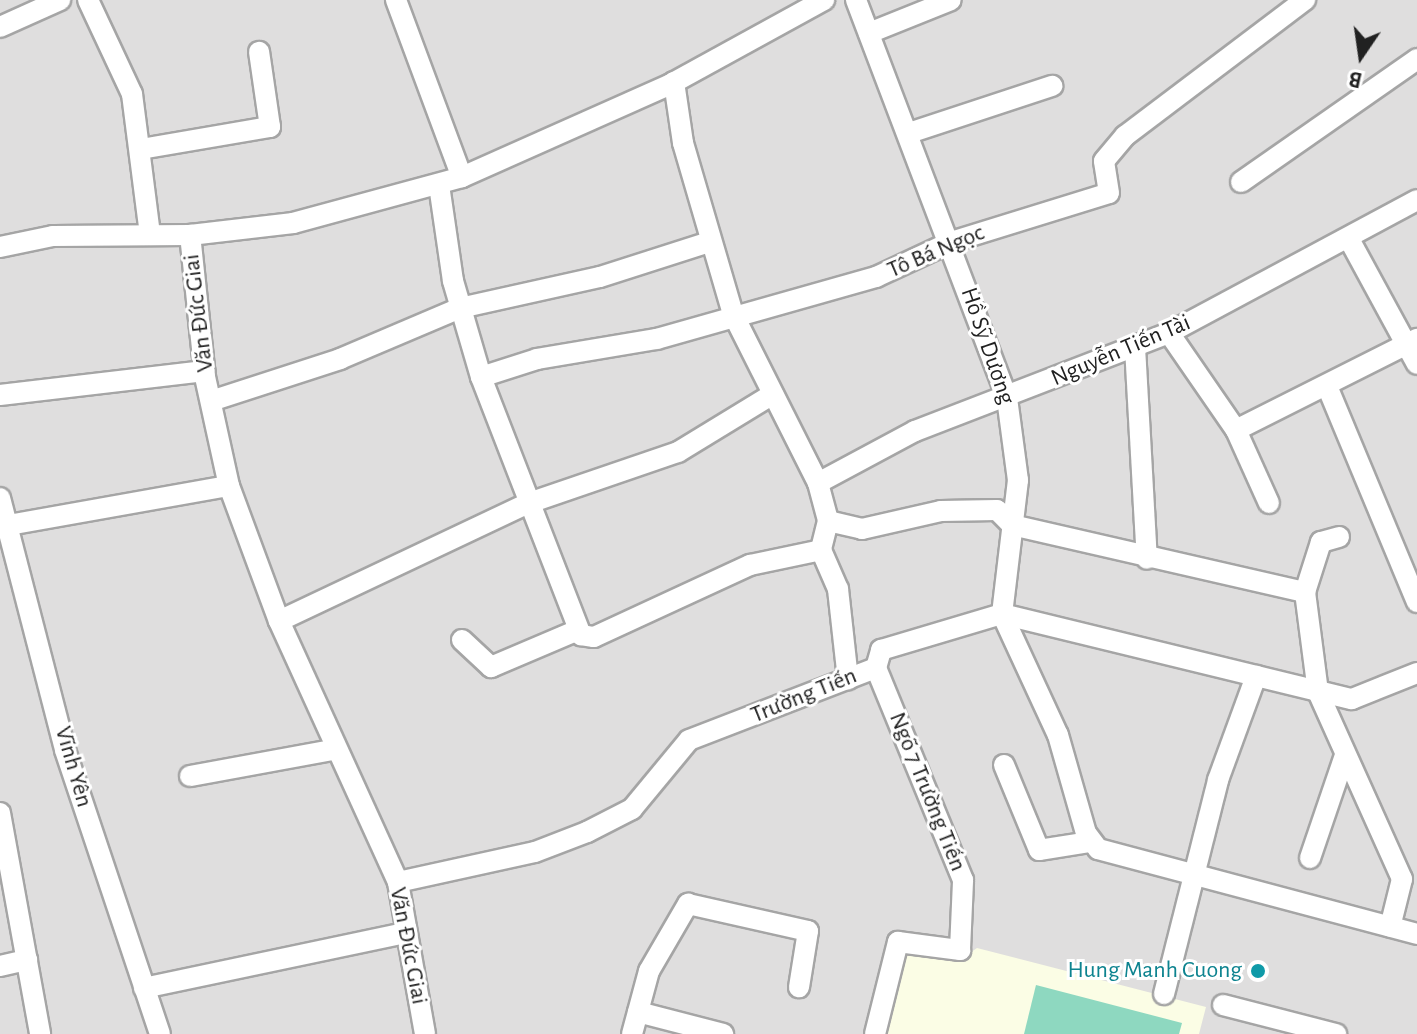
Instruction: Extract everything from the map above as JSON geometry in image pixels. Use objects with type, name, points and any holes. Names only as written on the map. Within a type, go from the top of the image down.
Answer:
[{"type":"street","points":[[0,27],[60,0]]},
{"type":"street","points":[[88,0],[132,94],[150,235]]},
{"type":"street","points":[[396,0],[462,177]]},
{"type":"street","name":"Văn Đức Giai","points":[[425,1034],[398,882],[279,621],[229,486],[214,400],[205,371],[190,235],[293,223],[462,177],[674,82],[824,0]]},
{"type":"street","name":"Hồ Sỹ Dương","points":[[856,0],[951,242],[1007,398],[1018,480],[1002,614]]},
{"type":"street","points":[[869,33],[951,0]]},
{"type":"street","name":"Tô Bá Ngọc","points":[[481,377],[876,277],[951,242],[1109,193],[1104,161],[1125,136],[1305,0]]},
{"type":"street","points":[[141,149],[270,127],[259,52]]},
{"type":"street","points":[[1241,182],[1417,59]]},
{"type":"street","points":[[674,82],[709,242],[733,314],[818,483],[828,521],[821,550],[838,589],[848,679]]},
{"type":"street","points":[[909,133],[1052,86]]},
{"type":"street","points":[[439,185],[460,308],[481,377],[576,631]]},
{"type":"street","name":"Nguyễn Tiến Tài","points":[[818,483],[915,431],[1169,333],[1417,200]]},
{"type":"street","points":[[0,247],[53,236],[190,235]]},
{"type":"street","points":[[1349,239],[1413,341],[1417,364]]},
{"type":"street","points":[[214,400],[340,359],[460,308],[600,277],[709,242]]},
{"type":"street","points":[[1169,333],[1236,430],[1269,503]]},
{"type":"street","points":[[1236,430],[1413,341]]},
{"type":"street","points":[[1135,347],[1147,559]]},
{"type":"street","points":[[0,395],[205,371]]},
{"type":"street","points":[[1327,386],[1417,602]]},
{"type":"street","points":[[279,621],[526,504],[678,452],[773,394]]},
{"type":"street","points":[[9,525],[229,486]]},
{"type":"street","name":"Vĩnh Yên","points":[[0,498],[65,750],[160,1034]]},
{"type":"street","points":[[828,521],[862,529],[941,511],[997,510],[1012,525],[1147,559],[1305,592]]},
{"type":"street","points":[[1339,537],[1321,542],[1305,592],[1318,692],[1344,758],[1402,879],[1390,927]]},
{"type":"street","points":[[462,640],[495,667],[576,631],[594,637],[750,565],[821,550]]},
{"type":"street","points":[[1002,614],[1352,699],[1417,673]]},
{"type":"street","points":[[1002,614],[1058,735],[1090,842]]},
{"type":"street","name":"Trường Tiến","points":[[398,882],[535,852],[587,832],[632,809],[689,740],[876,668],[881,650],[1002,614]]},
{"type":"street","name":"Ngõ 7 Trường Tiến","points":[[875,1034],[898,942],[960,950],[963,880],[876,668]]},
{"type":"street","points":[[1164,994],[1218,780],[1256,676]]},
{"type":"street","points":[[190,776],[337,749]]},
{"type":"street","points":[[1310,858],[1344,758]]},
{"type":"street","points":[[1004,765],[1039,850],[1090,842],[1116,858],[1417,934]]},
{"type":"street","points":[[0,813],[40,1034]]},
{"type":"street","points":[[632,1034],[655,957],[691,903],[808,931],[799,987]]},
{"type":"street","points":[[144,988],[405,933]]},
{"type":"street","points":[[0,966],[27,960]]},
{"type":"street","points":[[1223,1005],[1336,1034]]},
{"type":"street","points":[[638,1012],[723,1034]]},
{"type":"shaded area","points":[[0,0],[1417,0],[1417,1034],[0,1034]]},
{"type":"shaded area","points":[[977,948],[1206,1007],[1199,1034],[886,1034],[906,949],[958,961]]},
{"type":"green space","points":[[1036,985],[1182,1023],[1179,1034],[1024,1034]]},
{"type":"place","name":"Hung Manh Cuong","points":[[1258,971]]}]
